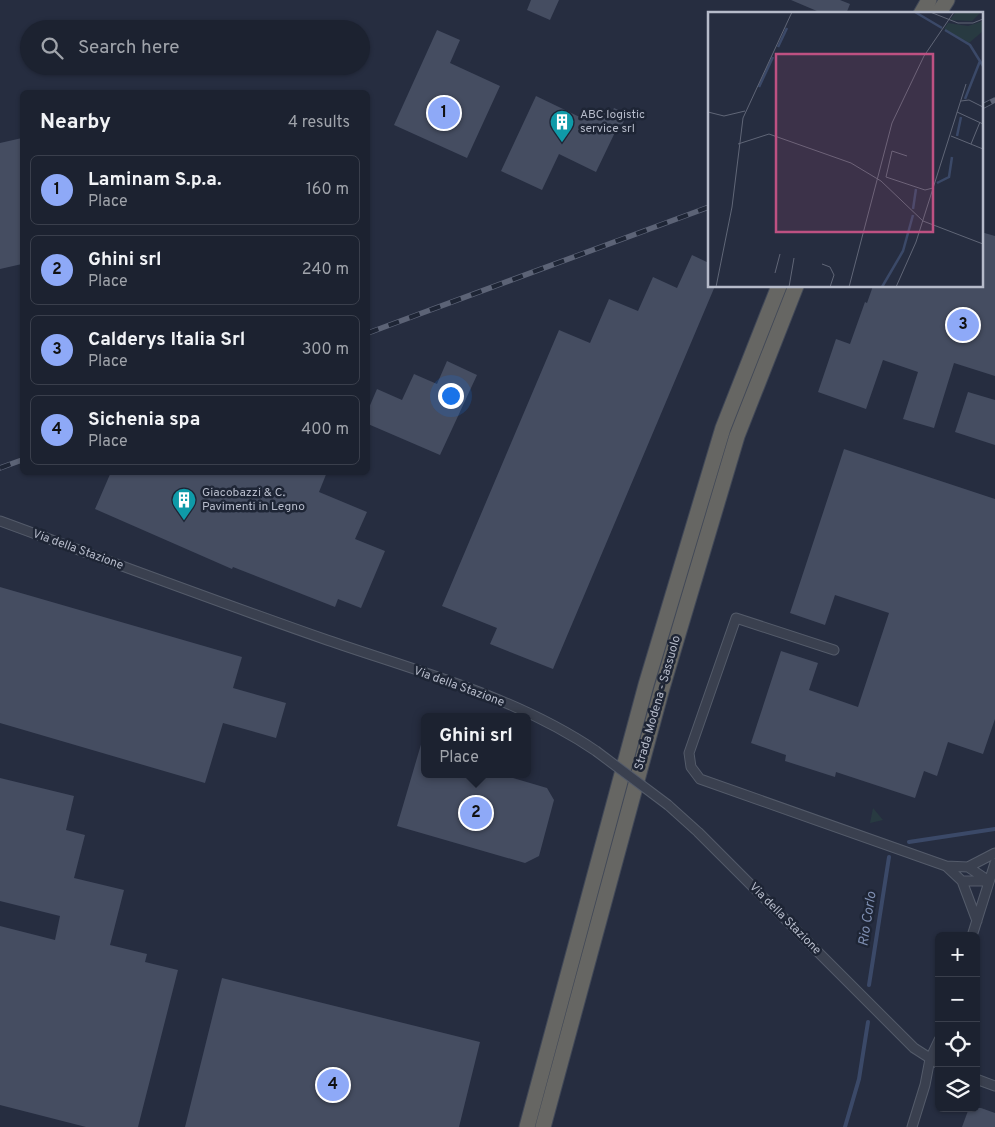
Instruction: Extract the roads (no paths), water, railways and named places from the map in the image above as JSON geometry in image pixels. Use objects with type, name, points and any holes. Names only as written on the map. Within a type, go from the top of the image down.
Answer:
[{"type":"highway","points":[[921,12],[929,0]]},
{"type":"highway","points":[[939,12],[947,0]]},
{"type":"highway","name":"Strada Modena - Sassuolo","points":[[527,1127],[646,685],[720,437],[778,288]]},
{"type":"highway","name":"Strada Modena - Sassuolo","points":[[543,1127],[662,688],[731,455],[795,288]]},
{"type":"street","name":"Via della Stazione","points":[[0,521],[278,623],[477,692],[528,713]]},
{"type":"street","points":[[834,650],[736,618],[690,753],[691,767],[700,778],[946,866],[968,867],[990,881]]},
{"type":"street","name":"Via della Stazione","points":[[531,715],[581,741],[668,805],[705,839],[914,1048],[935,1061]]},
{"type":"street","points":[[968,867],[995,853]]},
{"type":"street","points":[[973,932],[995,863]]},
{"type":"street","points":[[946,866],[962,881],[977,921]]},
{"type":"street","points":[[962,881],[990,881]]},
{"type":"street","points":[[912,1127],[935,1061]]},
{"type":"street","points":[[980,1080],[995,1086]]},
{"type":"waterway","name":"Rio Corlo","points":[[909,842],[995,829]]},
{"type":"waterway","name":"Rio Corlo","points":[[869,985],[889,857]]},
{"type":"waterway","name":"Rio Corlo","points":[[845,1127],[859,1079],[868,1022]]},
{"type":"railway","points":[[982,106],[995,100]]},
{"type":"railway","points":[[370,332],[708,207]]},
{"type":"railway","points":[[0,468],[20,461]]},
{"type":"place","name":"Laminam S.p.a.","points":[[444,113]]},
{"type":"place","name":"ABC logistic service srl","points":[[562,143]]},
{"type":"place","name":"Calderys Italia Srl","points":[[963,325]]},
{"type":"place","name":"Giacobazzi & C. Pavimenti in Legno","points":[[184,521]]},
{"type":"place","name":"Ghini srl","points":[[476,813]]},
{"type":"place","name":"Sichenia spa","points":[[333,1085]]}]
